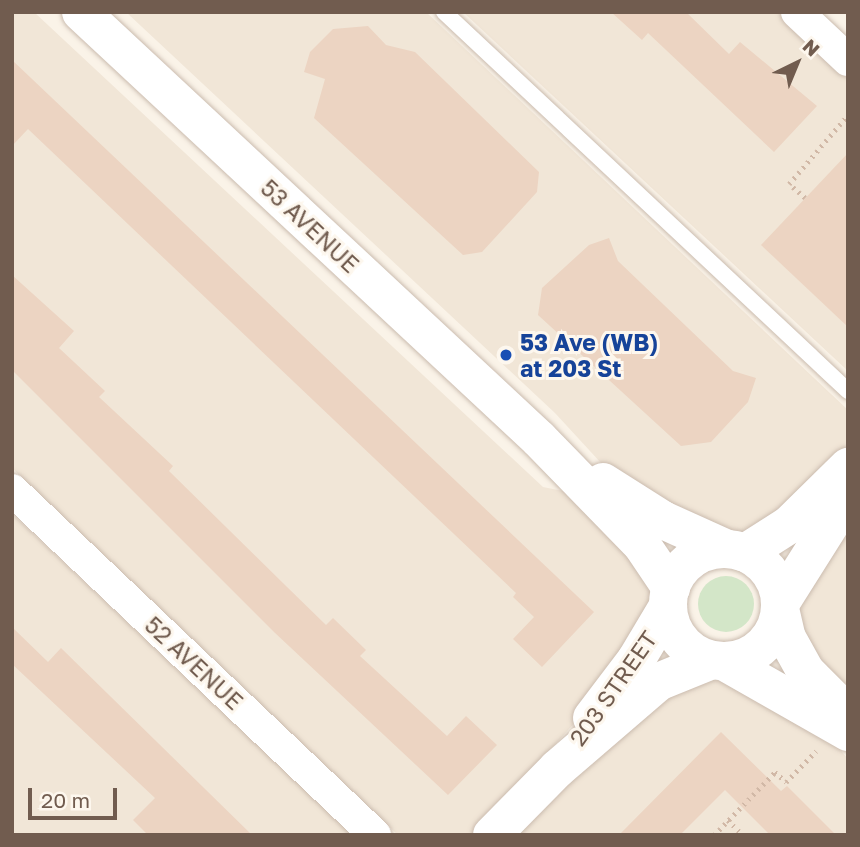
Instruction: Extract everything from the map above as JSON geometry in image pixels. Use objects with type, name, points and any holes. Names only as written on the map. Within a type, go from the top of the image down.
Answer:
[{"type":"street","name":"53 AVENUE","points":[[81,12],[539,439],[642,545],[669,597]]},
{"type":"street","points":[[797,12],[848,60]]},
{"type":"street","name":"53 AVENUE","points":[[539,439],[663,520],[736,551]]},
{"type":"street","points":[[835,738],[719,661],[680,640],[669,597],[692,559],[736,551],[789,525],[848,467]]},
{"type":"street","name":"52 AVENUE","points":[[12,490],[376,835]]},
{"type":"street","points":[[719,661],[749,656],[764,646],[780,609],[848,496]]},
{"type":"street","points":[[736,551],[773,577],[787,638],[805,671],[848,714]]},
{"type":"street","name":"203 STREET","points":[[557,769],[636,660],[669,597]]},
{"type":"street","name":"203 STREET","points":[[492,835],[557,769],[658,682],[719,661]]},
{"type":"lane","points":[[444,12],[848,391]]},
{"type":"path","points":[[805,198],[789,184],[798,168],[848,115]]},
{"type":"path","points":[[714,835],[775,772],[786,782],[835,738]]},
{"type":"path","points":[[728,820],[743,835]]},
{"type":"shaded area","points":[[12,12],[34,12],[543,487],[573,493],[625,539],[651,590],[650,605],[607,687],[473,835],[398,835],[12,468]]},
{"type":"shaded area","points":[[126,12],[426,12],[848,410],[848,453],[792,510],[742,535],[724,533],[613,476],[555,413]]},
{"type":"shaded area","points":[[463,12],[777,12],[848,79],[848,371]]},
{"type":"shaded area","points":[[848,508],[848,696],[812,664],[797,604]]},
{"type":"shaded area","points":[[12,514],[353,835],[12,835]]},
{"type":"shaded area","points":[[678,679],[722,679],[830,738],[848,759],[848,835],[514,835]]},
{"type":"green space","points":[[726,576],[737,578],[746,584],[752,593],[752,615],[746,624],[737,630],[726,632],[715,630],[706,624],[700,615],[698,604],[700,593],[706,584],[715,578]]},
{"type":"building","points":[[611,12],[686,12],[729,54],[740,42],[817,106],[774,152],[648,33],[642,40]]},
{"type":"building","points":[[368,26],[386,45],[415,52],[539,172],[537,192],[482,252],[463,255],[314,118],[325,79],[304,72],[310,52],[333,29]]},
{"type":"building","points":[[12,60],[594,612],[542,667],[513,639],[534,617],[513,597],[516,593],[28,129],[12,146]]},
{"type":"building","points":[[848,153],[848,327],[761,245]]},
{"type":"building","points":[[609,238],[618,261],[733,371],[756,378],[748,402],[711,442],[681,446],[538,315],[542,288],[589,245]]},
{"type":"building","points":[[12,275],[74,331],[59,348],[105,391],[99,397],[173,466],[169,471],[326,625],[333,618],[366,650],[360,656],[447,736],[466,716],[497,745],[448,795],[274,632],[12,370]]},
{"type":"building","points":[[12,627],[48,662],[61,648],[252,835],[148,835],[133,820],[155,798],[12,664]]},
{"type":"building","points":[[721,732],[781,791],[787,786],[836,835],[770,835],[725,790],[680,835],[619,835]]},
{"type":"place","name":"53 Ave (WB) at 203 St","points":[[506,355]]}]
